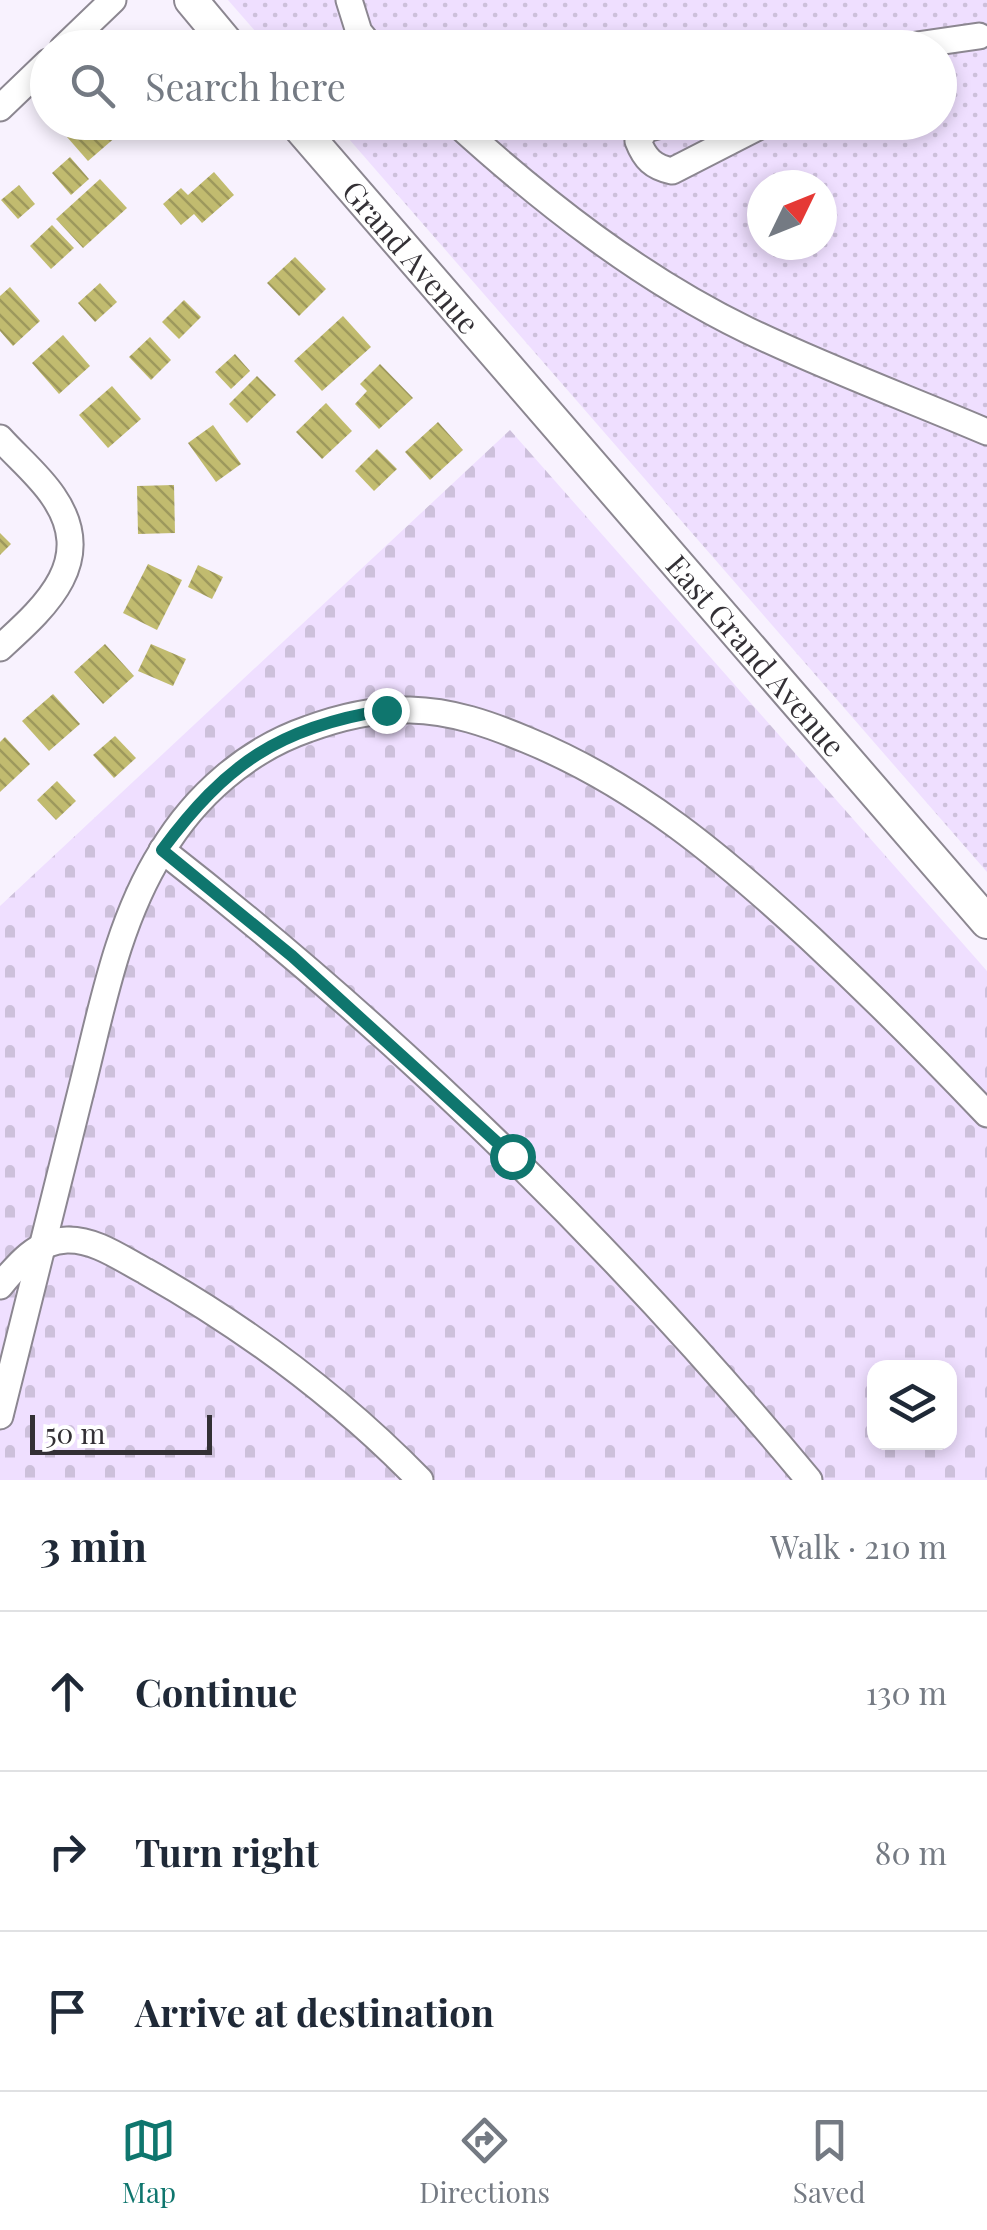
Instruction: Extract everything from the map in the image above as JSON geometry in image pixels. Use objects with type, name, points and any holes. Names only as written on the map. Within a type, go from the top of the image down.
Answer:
[{"type":"main road","points":[[190,0],[216,30]]},
{"type":"main road","name":"Grand Avenue","points":[[310,140],[524,390]]},
{"type":"main road","name":"East Grand Avenue","points":[[524,390],[987,922]]},
{"type":"street","points":[[82,30],[113,0]]},
{"type":"street","points":[[348,5],[358,30]]},
{"type":"street","points":[[957,39],[978,36]]},
{"type":"street","points":[[0,108],[30,79]]},
{"type":"street","points":[[476,140],[566,216],[691,299],[746,329],[987,432]]},
{"type":"street","points":[[639,140],[642,152],[654,167],[672,172],[733,140]]},
{"type":"street","points":[[0,438],[54,497],[68,530],[68,562],[59,590],[0,648]]},
{"type":"street","points":[[0,1416],[112,968],[141,889],[162,850],[215,785],[252,757],[293,734],[325,723],[386,710],[474,719],[616,783],[690,832],[852,977],[987,1114]]},
{"type":"street","points":[[162,850],[318,979],[512,1156],[655,1303],[809,1480]]},
{"type":"street","points":[[0,1286],[43,1245],[67,1240],[86,1242],[180,1291],[274,1353],[337,1400],[420,1480]]},
{"type":"green space","points":[[228,0],[987,0],[987,872],[350,140],[957,140],[957,30],[254,30]]},
{"type":"green space","points":[[510,430],[987,971],[987,1480],[0,1480],[0,906]]},
{"type":"building","points":[[70,140],[112,140],[88,161]]},
{"type":"building","points":[[70,157],[89,179],[71,195],[52,173]]},
{"type":"building","points":[[214,172],[234,195],[202,223],[194,214],[181,225],[163,204],[181,188],[188,195]]},
{"type":"building","points":[[100,179],[127,208],[83,248],[56,219]]},
{"type":"building","points":[[19,185],[35,204],[18,219],[1,200]]},
{"type":"building","points":[[52,225],[74,248],[51,269],[30,246]]},
{"type":"building","points":[[295,257],[326,289],[299,316],[267,283]]},
{"type":"building","points":[[100,283],[117,302],[95,322],[78,303]]},
{"type":"building","points":[[10,287],[40,321],[13,346],[0,331],[0,296]]},
{"type":"building","points":[[184,300],[201,317],[179,339],[162,322]]},
{"type":"building","points":[[343,316],[371,347],[322,391],[294,361]]},
{"type":"building","points":[[63,335],[90,366],[59,394],[32,363]]},
{"type":"building","points":[[150,337],[171,360],[151,380],[129,357]]},
{"type":"building","points":[[235,354],[250,371],[231,389],[215,372]]},
{"type":"building","points":[[380,364],[413,398],[379,429],[355,404],[367,391],[360,384]]},
{"type":"building","points":[[257,376],[276,395],[247,423],[229,404]]},
{"type":"building","points":[[112,386],[141,419],[108,448],[79,415]]},
{"type":"building","points":[[326,403],[352,431],[322,459],[296,432]]},
{"type":"building","points":[[438,422],[463,450],[430,480],[405,452]]},
{"type":"building","points":[[213,425],[241,464],[216,482],[188,443]]},
{"type":"building","points":[[377,449],[397,469],[374,491],[355,471]]},
{"type":"building","points":[[174,485],[175,533],[138,534],[137,486]]},
{"type":"building","points":[[0,533],[11,544],[0,555]]},
{"type":"building","points":[[148,564],[182,580],[157,630],[123,613]]},
{"type":"building","points":[[198,565],[223,577],[212,599],[188,587]]},
{"type":"building","points":[[105,644],[134,676],[103,704],[74,672]]},
{"type":"building","points":[[151,644],[186,659],[173,686],[138,671]]},
{"type":"building","points":[[53,694],[80,724],[49,751],[22,721]]},
{"type":"building","points":[[115,736],[136,758],[114,778],[93,755]]},
{"type":"building","points":[[5,737],[30,764],[0,792],[0,742]]},
{"type":"building","points":[[57,781],[76,801],[56,820],[37,800]]},
{"type":"route","points":[[386,710],[325,723],[265,748],[215,785],[162,850],[292,956],[512,1156]]}]
